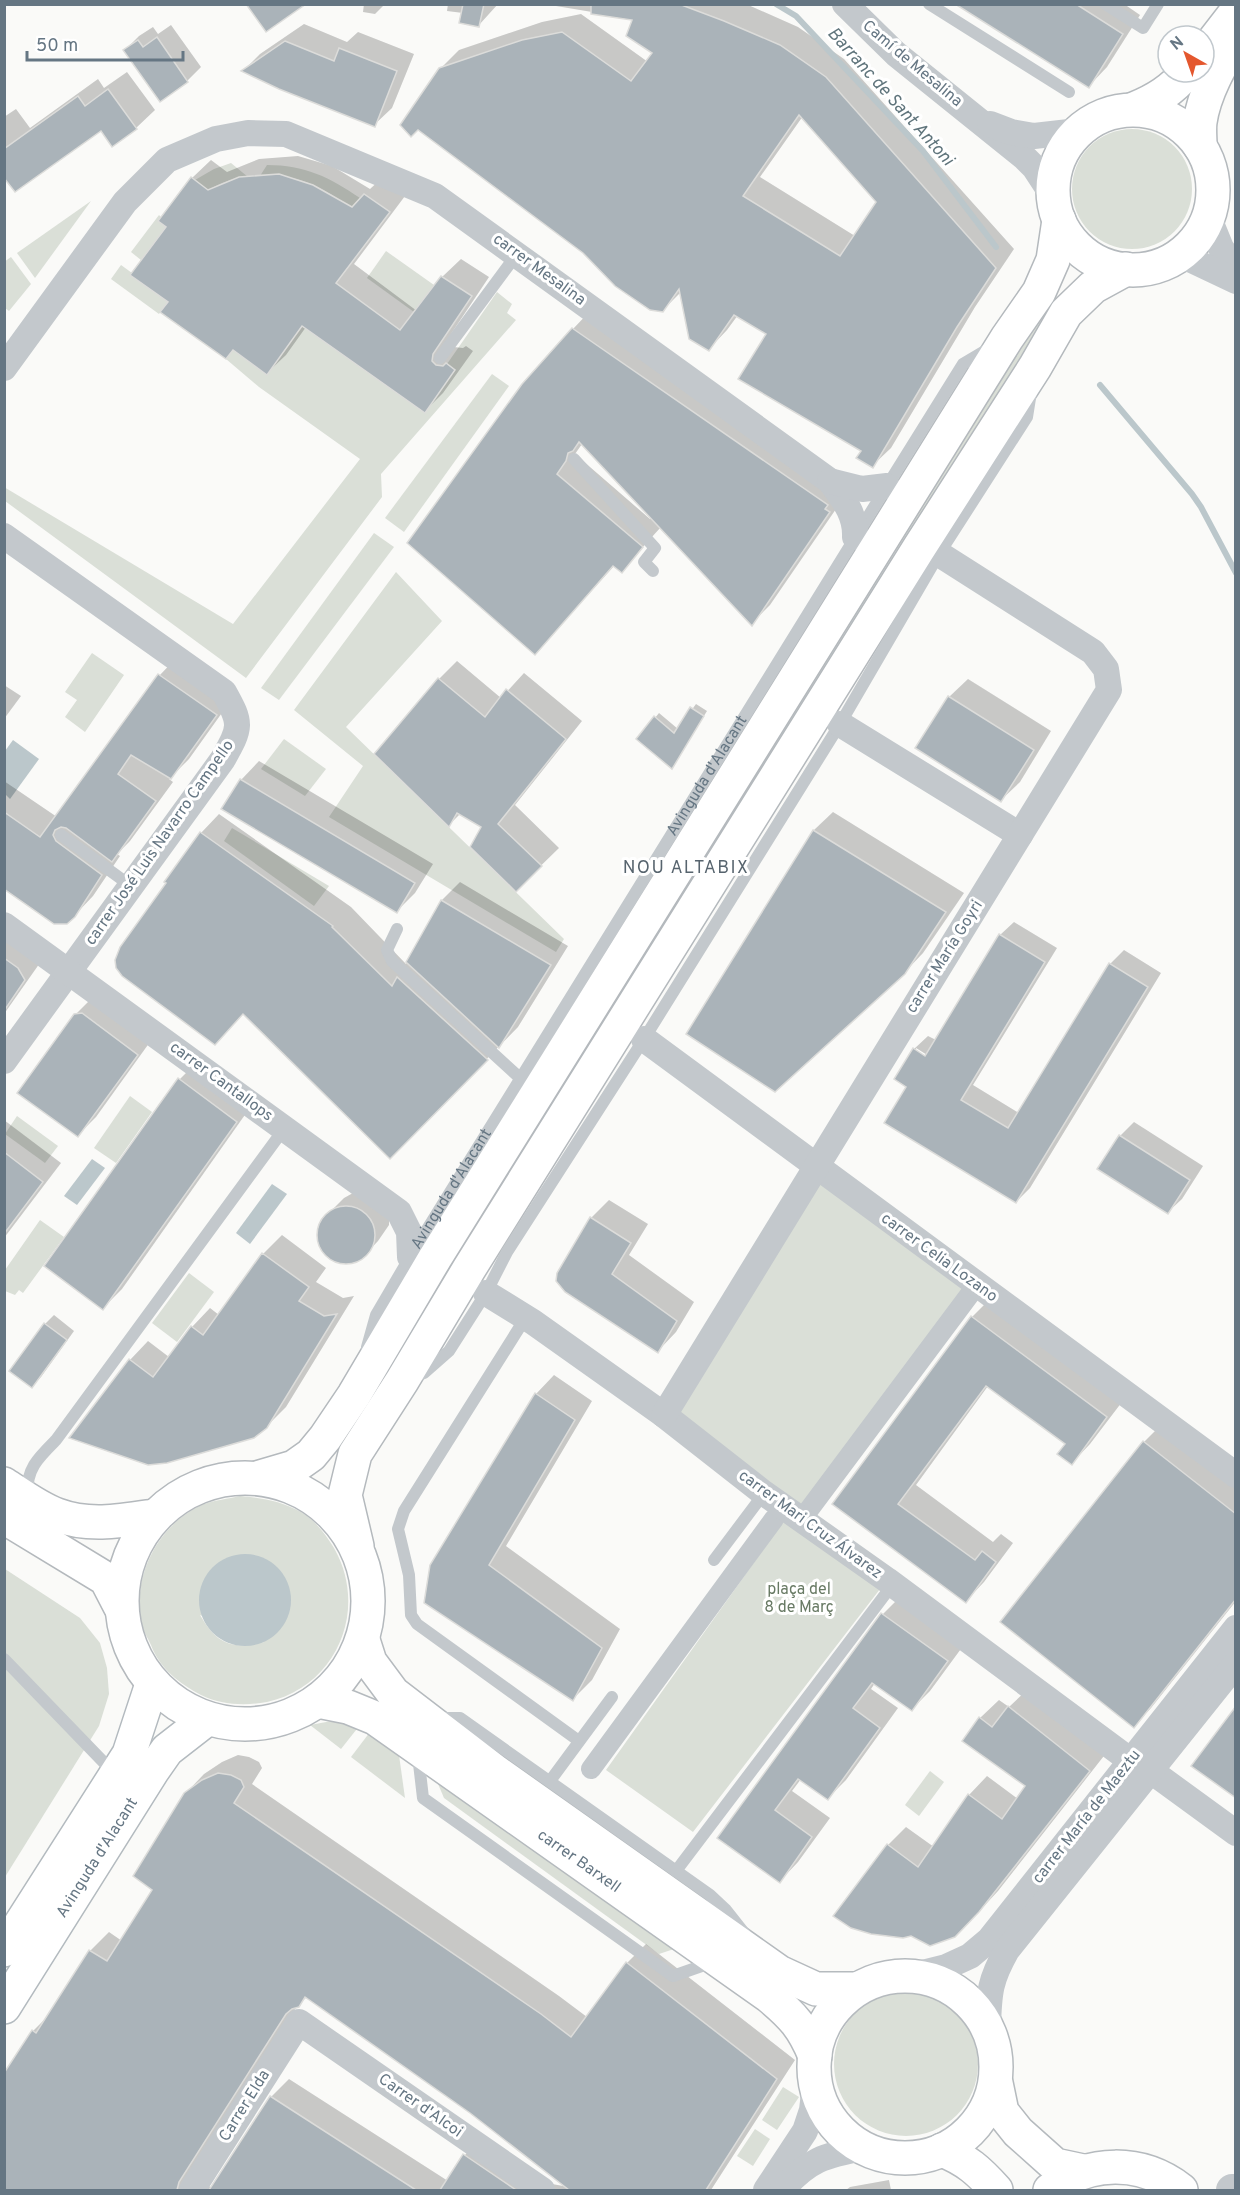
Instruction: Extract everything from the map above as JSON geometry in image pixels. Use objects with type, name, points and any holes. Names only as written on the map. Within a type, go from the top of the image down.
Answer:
[{"type":"main road","points":[[1216,38],[1236,12]]},
{"type":"main road","points":[[1200,146],[1200,122],[1204,108],[1218,69],[1236,39]]},
{"type":"main road","points":[[1134,110],[1158,99],[1178,84]]},
{"type":"main road","points":[[1119,111],[1154,112],[1172,119],[1188,131],[1200,146],[1208,162],[1213,198],[1201,231],[1179,255],[1170,261],[1148,268],[1112,267],[1085,254],[1065,233],[1056,208],[1053,182],[1061,154],[1078,131],[1104,115],[1119,111]]},
{"type":"main road","name":"Avinguda d'Alacant","points":[[260,1477],[294,1467],[311,1455],[354,1395],[447,1238],[1007,338],[1039,292],[1053,260],[1056,208]]},
{"type":"main road","points":[[12,1493],[106,1579],[120,1606],[128,1645],[152,1684],[203,1722],[238,1725],[280,1720],[318,1701],[344,1676],[363,1640],[369,1591],[345,1495],[355,1454],[1066,313],[1093,287],[1126,269]]},
{"type":"main road","points":[[120,1606],[124,1572],[136,1540],[154,1516],[186,1491],[224,1478],[260,1477],[304,1491],[328,1508],[357,1546]]},
{"type":"main road","points":[[12,1493],[56,1515],[83,1522],[115,1522],[154,1516]]},
{"type":"main road","name":"carrer Barxell","points":[[363,1640],[370,1662],[378,1675],[422,1733],[790,2014],[805,2033],[815,2071]]},
{"type":"main road","name":"Avinguda d'Alacant","points":[[4,1950],[129,1754],[152,1684]]},
{"type":"main road","name":"carrer Barxell","points":[[318,1701],[348,1707],[422,1733],[496,1772],[779,1972],[816,1989],[856,1989]]},
{"type":"main road","name":"Avinguda d'Alacant","points":[[4,2007],[153,1770],[167,1750],[203,1722]]},
{"type":"main road","points":[[996,2083],[988,2107],[969,2132],[942,2150],[924,2156],[895,2157],[864,2148],[846,2136],[831,2120],[822,2104],[815,2071],[818,2039],[831,2014],[856,1989],[887,1977],[914,1975],[951,1987],[968,1999],[988,2026],[997,2055],[996,2083],[1002,2112],[1018,2132],[1055,2165],[1083,2171]]},
{"type":"main road","points":[[942,2150],[960,2157],[977,2169],[996,2190]]},
{"type":"main road","points":[[1050,2190],[1063,2180],[1083,2171],[1108,2166],[1133,2168],[1158,2175],[1183,2190]]},
{"type":"street","name":"Camí de Mesalina","points":[[845,4],[896,54],[1034,166],[1056,208]]},
{"type":"street","name":"Camí de Mesalina","points":[[981,121],[1011,132],[1034,136],[1078,131]]},
{"type":"street","name":"carrer Mesalina","points":[[4,368],[125,202],[167,160],[216,139],[248,133],[286,134],[435,196],[517,254],[830,481],[850,510],[855,527],[855,537]]},
{"type":"street","points":[[1208,216],[1221,248],[1236,268]]},
{"type":"street","points":[[1179,255],[1236,280]]},
{"type":"street","name":"carrer Mesalina","points":[[830,481],[862,489],[887,486]]},
{"type":"street","name":"carrer José Luis Navarro Campello","points":[[4,536],[224,692],[238,716],[236,736],[223,759],[4,1061]]},
{"type":"street","name":"carrer María Goyri","points":[[664,1415],[1109,690],[1106,669],[1093,652],[939,554]]},
{"type":"street","points":[[840,724],[1020,835]]},
{"type":"street","name":"carrer Cantallops","points":[[4,925],[399,1212],[409,1232],[410,1257]]},
{"type":"street","name":"carrer Celia Lozano","points":[[644,1039],[976,1286],[1236,1475]]},
{"type":"street","points":[[802,1519],[976,1286]]},
{"type":"street","name":"carrer Mari Cruz Álvarez","points":[[486,1293],[526,1317],[664,1415],[760,1491],[893,1584],[1236,1833]]},
{"type":"street","points":[[591,1769],[774,1519]]},
{"type":"street","name":"carrer María de Maeztu","points":[[988,2026],[989,1997],[994,1973],[1007,1950],[1141,1766],[1236,1628]]},
{"type":"street","name":"carrer María de Maeztu","points":[[914,1975],[946,1967],[970,1956],[989,1940],[1141,1766],[1236,1664]]},
{"type":"street","name":"Carrer Elda","points":[[192,2190],[298,2022]]},
{"type":"street","name":"Carrer d'Alcoi","points":[[298,2022],[542,2190]]},
{"type":"street","points":[[766,2190],[805,2131],[812,2110],[815,2071]]},
{"type":"street","points":[[782,2190],[817,2159],[864,2148]]},
{"type":"lane","points":[[929,4],[1069,92]]},
{"type":"lane","points":[[1105,4],[1143,28],[1158,4]]},
{"type":"lane","points":[[440,358],[517,254]]},
{"type":"lane","name":"Avinguda d'Alacant","points":[[354,1395],[376,1315],[520,1078],[963,364],[1007,338]]},
{"type":"lane","points":[[402,1381],[424,1373],[449,1351],[486,1293],[507,1252],[644,1039],[840,724],[939,554],[1028,417],[1035,366]]},
{"type":"lane","points":[[574,459],[655,548],[644,562],[653,571]]},
{"type":"lane","points":[[61,835],[131,886]]},
{"type":"lane","points":[[397,928],[387,950],[392,962],[520,1078]]},
{"type":"lane","points":[[12,1493],[27,1481],[30,1470],[38,1459],[56,1440],[284,1129]]},
{"type":"lane","points":[[526,1317],[404,1511],[399,1536],[408,1575],[411,1615],[417,1624],[579,1741]]},
{"type":"lane","points":[[714,1560],[762,1496],[760,1491]]},
{"type":"lane","points":[[676,1871],[893,1584]]},
{"type":"lane","points":[[4,1659],[116,1775]]},
{"type":"lane","points":[[550,1781],[612,1697]]},
{"type":"lane","points":[[422,1733],[460,1718],[710,1894],[743,1930],[762,1960]]},
{"type":"lane","points":[[26,1891],[57,1867]]},
{"type":"green space","points":[[1132,129],[1155,133],[1175,146],[1188,166],[1192,189],[1188,212],[1175,232],[1155,245],[1132,249],[1109,245],[1089,232],[1076,212],[1072,189],[1076,166],[1089,146],[1109,133]]},
{"type":"green space","points":[[231,163],[248,177],[228,181],[208,190],[195,180],[214,169]]},
{"type":"green space","points":[[267,165],[305,170],[338,184],[360,198],[351,208],[319,188],[297,179],[260,176]]},
{"type":"green space","points":[[91,201],[35,278],[17,253]]},
{"type":"green space","points":[[159,215],[161,217],[158,221],[166,227],[141,260],[131,252]]},
{"type":"green space","points":[[386,251],[434,285],[414,312],[367,278]]},
{"type":"green space","points":[[11,257],[31,284],[9,311],[5,308],[4,262]]},
{"type":"green space","points":[[121,265],[168,302],[159,314],[111,279]]},
{"type":"green space","points":[[497,292],[512,304],[507,313],[516,320],[381,474],[382,497],[246,678],[5,501],[4,487],[233,624],[360,459],[259,387],[226,359],[233,350],[267,375],[302,326],[425,413],[455,370],[447,364]]},
{"type":"green space","points":[[1041,301],[1053,309],[349,1445],[337,1438]]},
{"type":"green space","points":[[492,374],[509,386],[404,532],[385,518]]},
{"type":"green space","points":[[374,533],[394,547],[279,700],[261,688]]},
{"type":"green space","points":[[396,572],[442,621],[346,727],[564,939],[556,952],[329,817],[363,766],[294,710]]},
{"type":"green space","points":[[92,653],[124,675],[85,732],[65,717],[77,700],[65,692]]},
{"type":"green space","points":[[284,739],[326,769],[305,796],[261,769]]},
{"type":"green space","points":[[232,828],[329,886],[314,906],[224,841]]},
{"type":"green space","points":[[130,1096],[152,1112],[116,1163],[94,1148]]},
{"type":"green space","points":[[17,1116],[58,1146],[45,1163],[5,1134]]},
{"type":"green space","name":"plaça del 8 de Març","points":[[816,1167],[976,1286],[802,1519],[887,1580],[693,1832],[606,1770],[790,1512],[664,1415]]},
{"type":"green space","points":[[40,1220],[64,1237],[23,1293],[19,1290],[15,1295],[5,1291],[5,1270]]},
{"type":"green space","points":[[189,1273],[214,1292],[177,1342],[152,1323]]},
{"type":"green space","points":[[240,1496],[279,1503],[294,1508],[311,1519],[334,1548],[344,1572],[348,1596],[347,1620],[340,1642],[328,1663],[312,1680],[291,1694],[267,1702],[233,1704],[201,1695],[185,1686],[165,1668],[155,1654],[143,1627],[140,1606],[145,1570],[152,1553],[174,1524],[204,1504]],"holes":[[[200,1615],[264,1642],[242,1645],[226,1642],[213,1633]]]},
{"type":"green space","points":[[5,1569],[80,1618],[100,1643],[107,1668],[109,1694],[99,1726],[5,1877]]},
{"type":"green space","points":[[337,1720],[360,1725],[341,1749],[310,1725]]},
{"type":"green space","points":[[370,1732],[399,1755],[405,1798],[351,1757]]},
{"type":"green space","points":[[930,1771],[944,1782],[919,1816],[905,1805]]},
{"type":"green space","points":[[433,1772],[680,1947],[659,1954],[444,1798]]},
{"type":"green space","points":[[906,1992],[934,1997],[957,2013],[973,2036],[978,2064],[973,2092],[957,2115],[934,2131],[906,2136],[878,2131],[855,2115],[839,2092],[834,2064],[839,2036],[855,2013],[878,1997]]},
{"type":"green space","points":[[783,2087],[799,2097],[777,2130],[762,2120]]},
{"type":"green space","points":[[755,2129],[770,2139],[753,2166],[737,2156]]},
{"type":"shaded area","points":[[13,740],[39,759],[10,799],[5,794],[5,751]]},
{"type":"shaded area","points":[[92,1159],[105,1168],[77,1205],[64,1196]]},
{"type":"shaded area","points":[[272,1184],[287,1194],[250,1244],[236,1233]]},
{"type":"shaded area","points":[[245,1554],[263,1557],[278,1567],[288,1582],[291,1600],[288,1618],[278,1633],[263,1643],[245,1646],[227,1643],[212,1633],[202,1618],[199,1600],[202,1582],[212,1567],[227,1557]]},
{"type":"building","points":[[246,4],[306,4],[266,32]]},
{"type":"building","points":[[463,4],[484,4],[479,27],[459,23]]},
{"type":"building","points":[[591,4],[679,4],[780,45],[826,77],[996,268],[957,327],[873,468],[856,458],[861,451],[738,379],[766,334],[734,315],[709,351],[689,339],[679,289],[663,312],[650,310],[615,286],[583,253],[418,130],[411,137],[400,125],[439,68],[522,40],[562,32],[631,81],[652,53],[626,36],[632,20],[591,14]],"holes":[[[799,115],[876,202],[840,256],[743,196]]]},
{"type":"building","points":[[955,4],[1076,4],[1123,34],[1089,88]]},
{"type":"building","points":[[157,37],[188,82],[160,102],[123,50],[138,40],[143,47]]},
{"type":"building","points":[[285,41],[334,61],[339,48],[397,71],[375,127],[279,89],[241,71]]},
{"type":"building","points":[[108,89],[137,129],[112,147],[101,131],[15,192],[4,178],[4,149],[78,96],[85,106]]},
{"type":"building","points":[[279,174],[313,185],[352,207],[364,194],[390,212],[336,283],[400,330],[441,276],[472,296],[433,354],[432,361],[436,365],[443,366],[446,363],[455,370],[425,413],[302,326],[267,375],[233,350],[226,359],[160,312],[168,302],[130,275],[166,227],[158,221],[191,177],[208,190],[239,177]]},
{"type":"building","points":[[572,328],[828,505],[825,509],[830,512],[752,626],[579,442],[573,451],[568,453],[566,461],[557,474],[643,547],[622,573],[613,566],[535,655],[407,543],[522,384]]},
{"type":"building","points":[[158,674],[217,715],[171,779],[131,755],[118,774],[156,801],[112,862],[66,828],[61,827],[55,830],[53,835],[56,841],[102,875],[75,917],[67,924],[54,924],[4,889],[4,812],[40,837]]},
{"type":"building","points":[[438,678],[485,717],[506,689],[566,739],[498,824],[542,866],[516,892],[470,847],[481,827],[457,813],[449,827],[374,754]]},
{"type":"building","points":[[948,696],[1034,750],[1001,802],[915,748]]},
{"type":"building","points":[[690,707],[704,716],[672,769],[636,739],[654,716],[674,733]]},
{"type":"building","points":[[240,779],[415,883],[397,913],[221,809]]},
{"type":"building","points":[[813,830],[946,912],[905,974],[775,1092],[686,1034]]},
{"type":"building","points":[[200,832],[333,926],[392,986],[397,977],[488,1060],[390,1159],[243,1014],[215,1045],[122,976],[116,968],[115,960],[120,947]]},
{"type":"building","points":[[441,900],[551,965],[499,1048],[406,962]]},
{"type":"building","points":[[999,934],[1045,962],[961,1100],[1008,1128],[1109,963],[1148,987],[1016,1203],[884,1123],[906,1087],[894,1079],[913,1048],[925,1056]]},
{"type":"building","points":[[4,958],[18,968],[25,980],[4,1011]]},
{"type":"building","points":[[82,1013],[138,1055],[78,1137],[17,1093],[74,1014]]},
{"type":"building","points":[[178,1078],[237,1122],[103,1310],[44,1266]]},
{"type":"building","points":[[1119,1135],[1190,1180],[1168,1214],[1097,1169]]},
{"type":"building","points":[[4,1152],[43,1182],[4,1234]]},
{"type":"building","points":[[346,1206],[357,1208],[370,1219],[375,1235],[373,1246],[362,1259],[346,1264],[335,1262],[322,1251],[317,1235],[319,1224],[330,1211]]},
{"type":"building","points":[[590,1217],[631,1243],[612,1274],[677,1321],[658,1353],[565,1292],[556,1281],[557,1273]]},
{"type":"building","points":[[262,1253],[309,1287],[299,1301],[324,1316],[337,1314],[267,1428],[254,1438],[167,1463],[148,1465],[69,1438],[129,1359],[153,1377],[191,1326],[203,1335]]},
{"type":"building","points":[[971,1316],[1107,1417],[1072,1465],[1057,1454],[1065,1444],[986,1386],[898,1504],[975,1560],[982,1551],[996,1562],[966,1603],[832,1504]]},
{"type":"building","points":[[44,1323],[67,1340],[32,1388],[9,1371]]},
{"type":"building","points":[[535,1393],[575,1420],[489,1565],[602,1648],[573,1701],[424,1603],[430,1565]]},
{"type":"building","points":[[1143,1441],[1236,1514],[1236,1599],[1134,1728],[1000,1622]]},
{"type":"building","points":[[881,1613],[948,1661],[912,1711],[872,1683],[853,1708],[880,1728],[828,1800],[798,1779],[775,1810],[812,1837],[780,1883],[717,1838]]},
{"type":"building","points":[[1008,1706],[1090,1771],[979,1912],[955,1937],[930,1946],[911,1936],[903,1938],[871,1934],[851,1928],[833,1916],[887,1844],[918,1867],[968,1794],[1002,1819],[1025,1786],[962,1741],[979,1717],[992,1727]]},
{"type":"building","points":[[1236,1706],[1236,1798],[1191,1766]]},
{"type":"building","points":[[218,1773],[231,1775],[241,1780],[244,1787],[234,1803],[571,2037],[626,1962],[777,2079],[706,2190],[569,2190],[470,2113],[305,1997],[299,2007],[286,2014],[179,2182],[177,2190],[4,2190],[4,2073],[32,2030],[36,2033],[89,1950],[107,1961],[152,1890],[133,1876],[184,1793],[202,1780]]},
{"type":"building","points":[[270,2096],[416,2190],[209,2190]]},
{"type":"building","points":[[463,2154],[516,2190],[440,2190]]},
{"type":"waterway","name":"Barranc de Sant Antoni","points":[[776,4],[796,16],[923,151],[996,247]]},
{"type":"waterway","name":"Barranc de Sant Antoni","points":[[1100,385],[1192,494],[1236,573]]},
{"type":"district","name":"NOU ALTABIX","points":[[686,868]]}]
